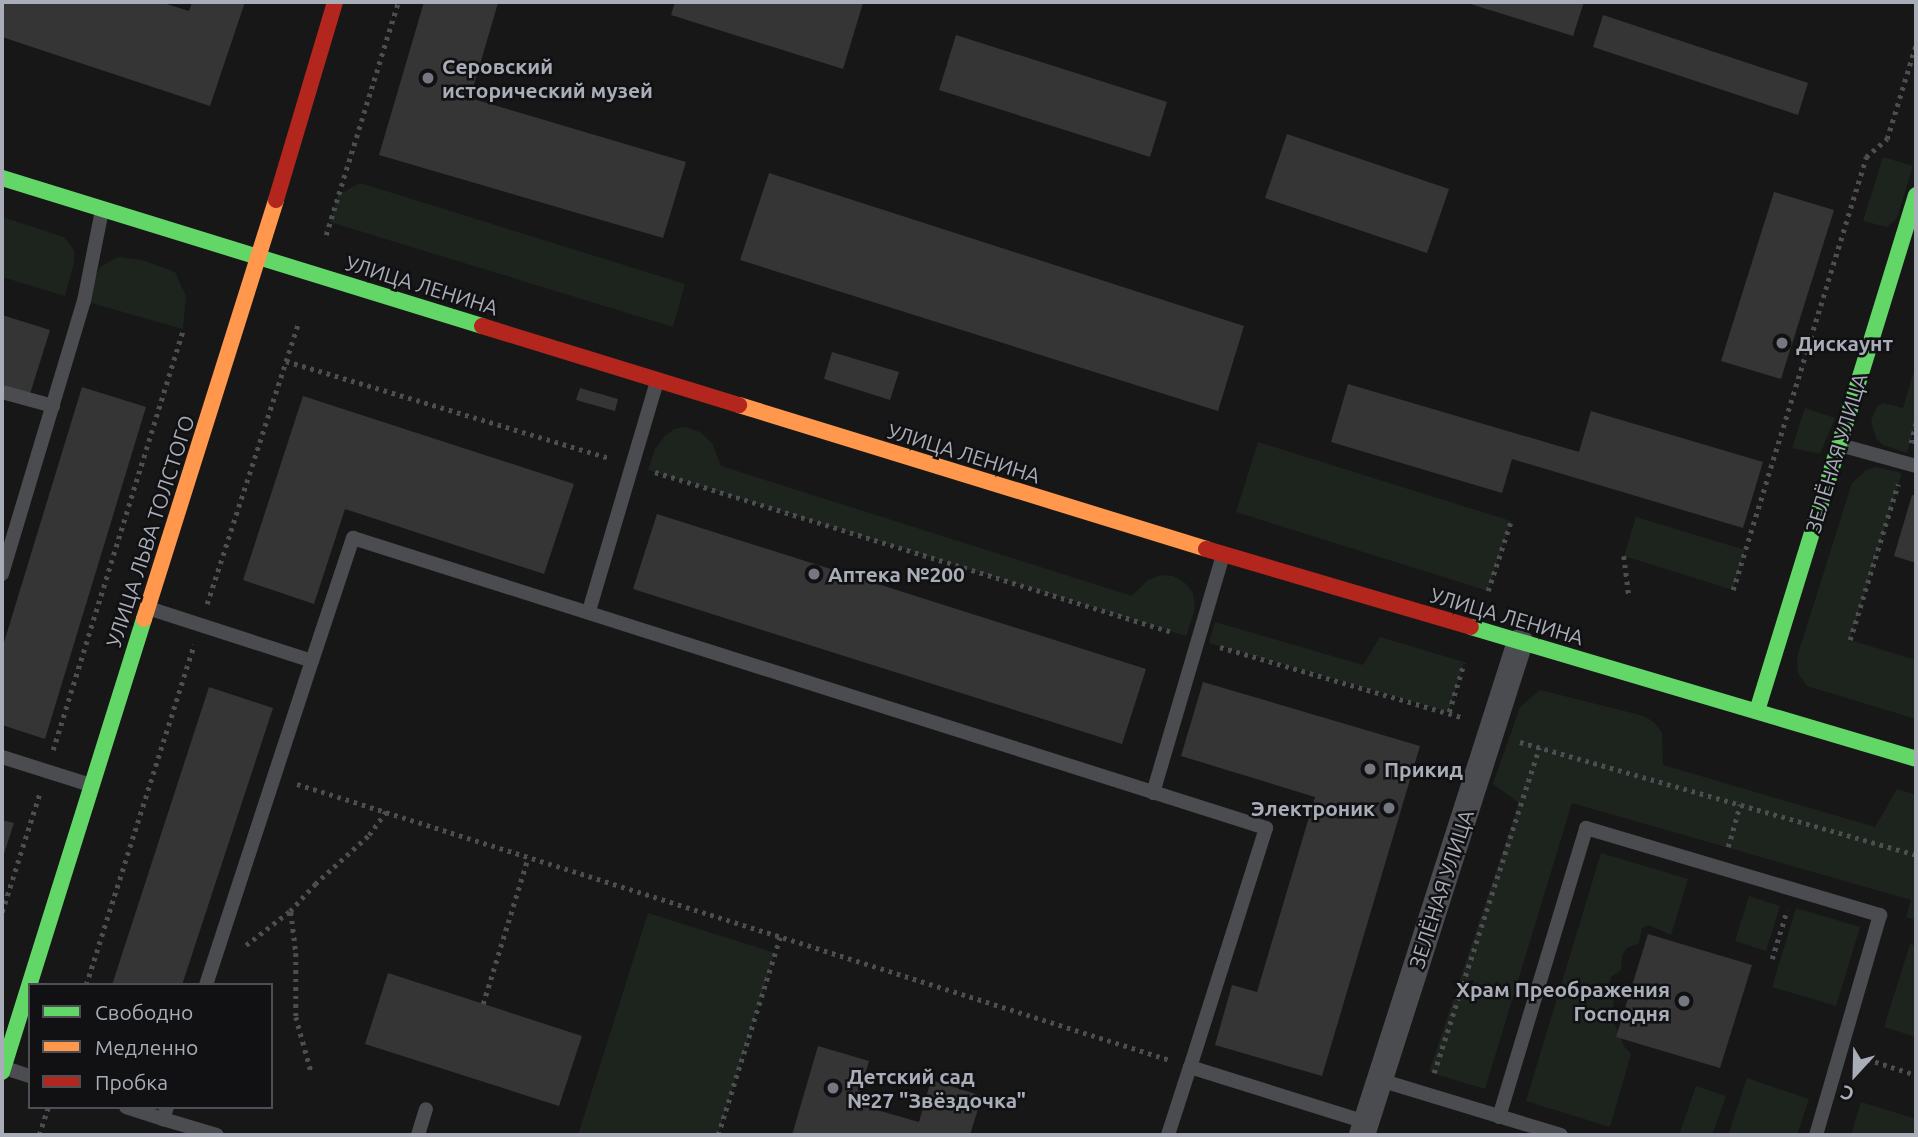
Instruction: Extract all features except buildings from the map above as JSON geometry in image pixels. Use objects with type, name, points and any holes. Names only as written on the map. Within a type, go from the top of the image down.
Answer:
[{"type":"main road","name":"УЛИЦА ЛЬВА ТОЛСТОГО","points":[[29,983],[259,258],[335,2]]},
{"type":"main road","name":"УЛИЦА ЛЕНИНА","points":[[2,178],[1223,554],[1916,759]]},
{"type":"main road","name":"ЗЕЛЁНАЯ УЛИЦА","points":[[1757,711],[1916,195]]},
{"type":"main road","name":"УЛИЦА ЛЬВА ТОЛСТОГО","points":[[2,1070],[28,988]]},
{"type":"street","name":"ЗЕЛЁНАЯ УЛИЦА","points":[[1364,1129],[1520,642]]},
{"type":"lane","points":[[2,573],[84,301],[103,209]]},
{"type":"lane","points":[[589,611],[657,380]]},
{"type":"lane","points":[[2,392],[53,406]]},
{"type":"lane","points":[[1839,445],[1910,465]]},
{"type":"lane","points":[[207,983],[353,538],[1266,828],[1168,1135]]},
{"type":"lane","points":[[1153,793],[1223,554]]},
{"type":"lane","points":[[146,608],[312,661]]},
{"type":"lane","points":[[2,757],[92,785]]},
{"type":"lane","points":[[1499,1117],[1586,828],[1880,915],[1816,1135]]},
{"type":"lane","points":[[1190,1067],[1364,1129]]},
{"type":"lane","points":[[2,1070],[28,1076]]},
{"type":"lane","points":[[1380,1080],[1561,1135]]},
{"type":"lane","points":[[139,1109],[165,1113],[217,1135]]},
{"type":"lane","points":[[418,1135],[426,1109]]},
{"type":"path","points":[[326,234],[398,2]]},
{"type":"path","points":[[1733,590],[1866,157],[1887,139],[1916,44]]},
{"type":"path","points":[[87,983],[298,324]]},
{"type":"path","points":[[2,912],[183,329]]},
{"type":"path","points":[[286,361],[633,465],[1197,640],[1449,712],[1493,729],[1509,739],[1916,855]]},
{"type":"path","points":[[1850,640],[1910,465],[1916,423]]},
{"type":"path","points":[[1488,591],[1511,521]]},
{"type":"path","points":[[1624,556],[1629,595]]},
{"type":"path","points":[[1449,712],[1464,662]]},
{"type":"path","points":[[1427,1094],[1539,748]]},
{"type":"path","points":[[273,777],[1190,1067]]},
{"type":"path","points":[[1728,847],[1740,805]]},
{"type":"path","points":[[212,965],[252,941],[290,911],[315,884],[369,835],[386,812]]},
{"type":"path","points":[[483,1004],[528,858]]},
{"type":"path","points":[[1772,959],[1793,889]]},
{"type":"path","points":[[290,911],[296,953],[296,1017],[311,1071]]},
{"type":"path","points":[[718,1135],[780,937]]},
{"type":"path","points":[[1867,1059],[1916,1075]]},
{"type":"path","points":[[39,1135],[47,1109]]},
{"type":"shaded area","points":[[1883,157],[1913,166],[1897,218],[1887,227],[1863,221]]},
{"type":"shaded area","points":[[360,183],[685,284],[673,327],[330,222],[338,195]]},
{"type":"shaded area","points":[[2,217],[64,237],[74,250],[74,263],[65,296],[2,277]]},
{"type":"shaded area","points":[[118,257],[142,260],[175,272],[186,296],[183,329],[84,301],[100,267]]},
{"type":"shaded area","points":[[1916,364],[1916,423],[1907,453],[1883,445],[1876,438],[1871,421],[1877,406],[1884,403],[1903,408]]},
{"type":"shaded area","points":[[1805,408],[1835,418],[1820,454],[1792,448]]},
{"type":"shaded area","points":[[686,427],[700,432],[712,443],[721,466],[1132,596],[1148,580],[1161,575],[1173,576],[1185,583],[1193,593],[1195,609],[1186,636],[648,470],[655,449],[665,436],[674,429]]},
{"type":"shaded area","points":[[1258,442],[1511,521],[1488,591],[1236,512]]},
{"type":"shaded area","points":[[1876,467],[1902,473],[1850,640],[1916,660],[1916,719],[1807,686],[1798,673],[1797,657],[1852,483],[1866,470]]},
{"type":"shaded area","points":[[1636,517],[1745,550],[1733,590],[1624,556]]},
{"type":"shaded area","points":[[1215,622],[1363,665],[1380,637],[1464,662],[1449,712],[1209,643]]},
{"type":"shaded area","points":[[1540,690],[1644,716],[1655,723],[1662,733],[1663,765],[1875,827],[1897,789],[1916,795],[1916,920],[1906,917],[1911,900],[1572,803],[1485,1089],[1429,1072],[1519,803],[1493,784],[1520,707]]},
{"type":"shaded area","points":[[1601,853],[1688,879],[1671,935],[1649,925],[1642,928],[1639,943],[1627,948],[1622,956],[1621,970],[1611,977],[1609,987],[1614,1000],[1612,1018],[1624,1046],[1631,1054],[1610,1127],[1526,1101]]},
{"type":"shaded area","points":[[1749,896],[1780,906],[1766,951],[1735,941]]},
{"type":"shaded area","points":[[1796,908],[1860,927],[1836,1006],[1772,987]]},
{"type":"shaded area","points":[[648,913],[775,953],[718,1135],[578,1135]]},
{"type":"shaded area","points":[[1910,944],[1916,946],[1916,1037],[1884,1027]]},
{"type":"shaded area","points":[[1747,1078],[1809,1099],[1797,1135],[1728,1135]]},
{"type":"shaded area","points":[[1696,1086],[1726,1096],[1712,1135],[1679,1135]]},
{"type":"shaded area","points":[[1861,1102],[1916,1119],[1916,1135],[1851,1135]]},
{"type":"traffic: fast","points":[[2,178],[482,326]]},
{"type":"traffic: fast","points":[[1757,711],[1916,195]]},
{"type":"traffic: fast","points":[[30,983],[144,619]]},
{"type":"traffic: fast","points":[[1471,627],[1916,759]]},
{"type":"traffic: fast","points":[[2,1072],[28,989]]},
{"type":"traffic: slow","points":[[144,619],[276,200]]},
{"type":"traffic: slow","points":[[739,405],[1206,549]]},
{"type":"traffic: jam","points":[[276,200],[335,2]]},
{"type":"traffic: jam","points":[[482,326],[739,405]]},
{"type":"traffic: jam","points":[[1206,549],[1471,627]]},
{"type":"place","name":"Серовский исторический музей","points":[[428,78]]},
{"type":"place","name":"Дискаунт","points":[[1782,343]]},
{"type":"place","name":"Аптека №200","points":[[814,574]]},
{"type":"place","name":"Прикид","points":[[1370,769]]},
{"type":"place","name":"Электроник","points":[[1389,808]]},
{"type":"place","name":"Храм Преображения Господня","points":[[1684,1001]]},
{"type":"place","name":"Детский сад №27 \"Звёздочка\"","points":[[833,1088]]}]
